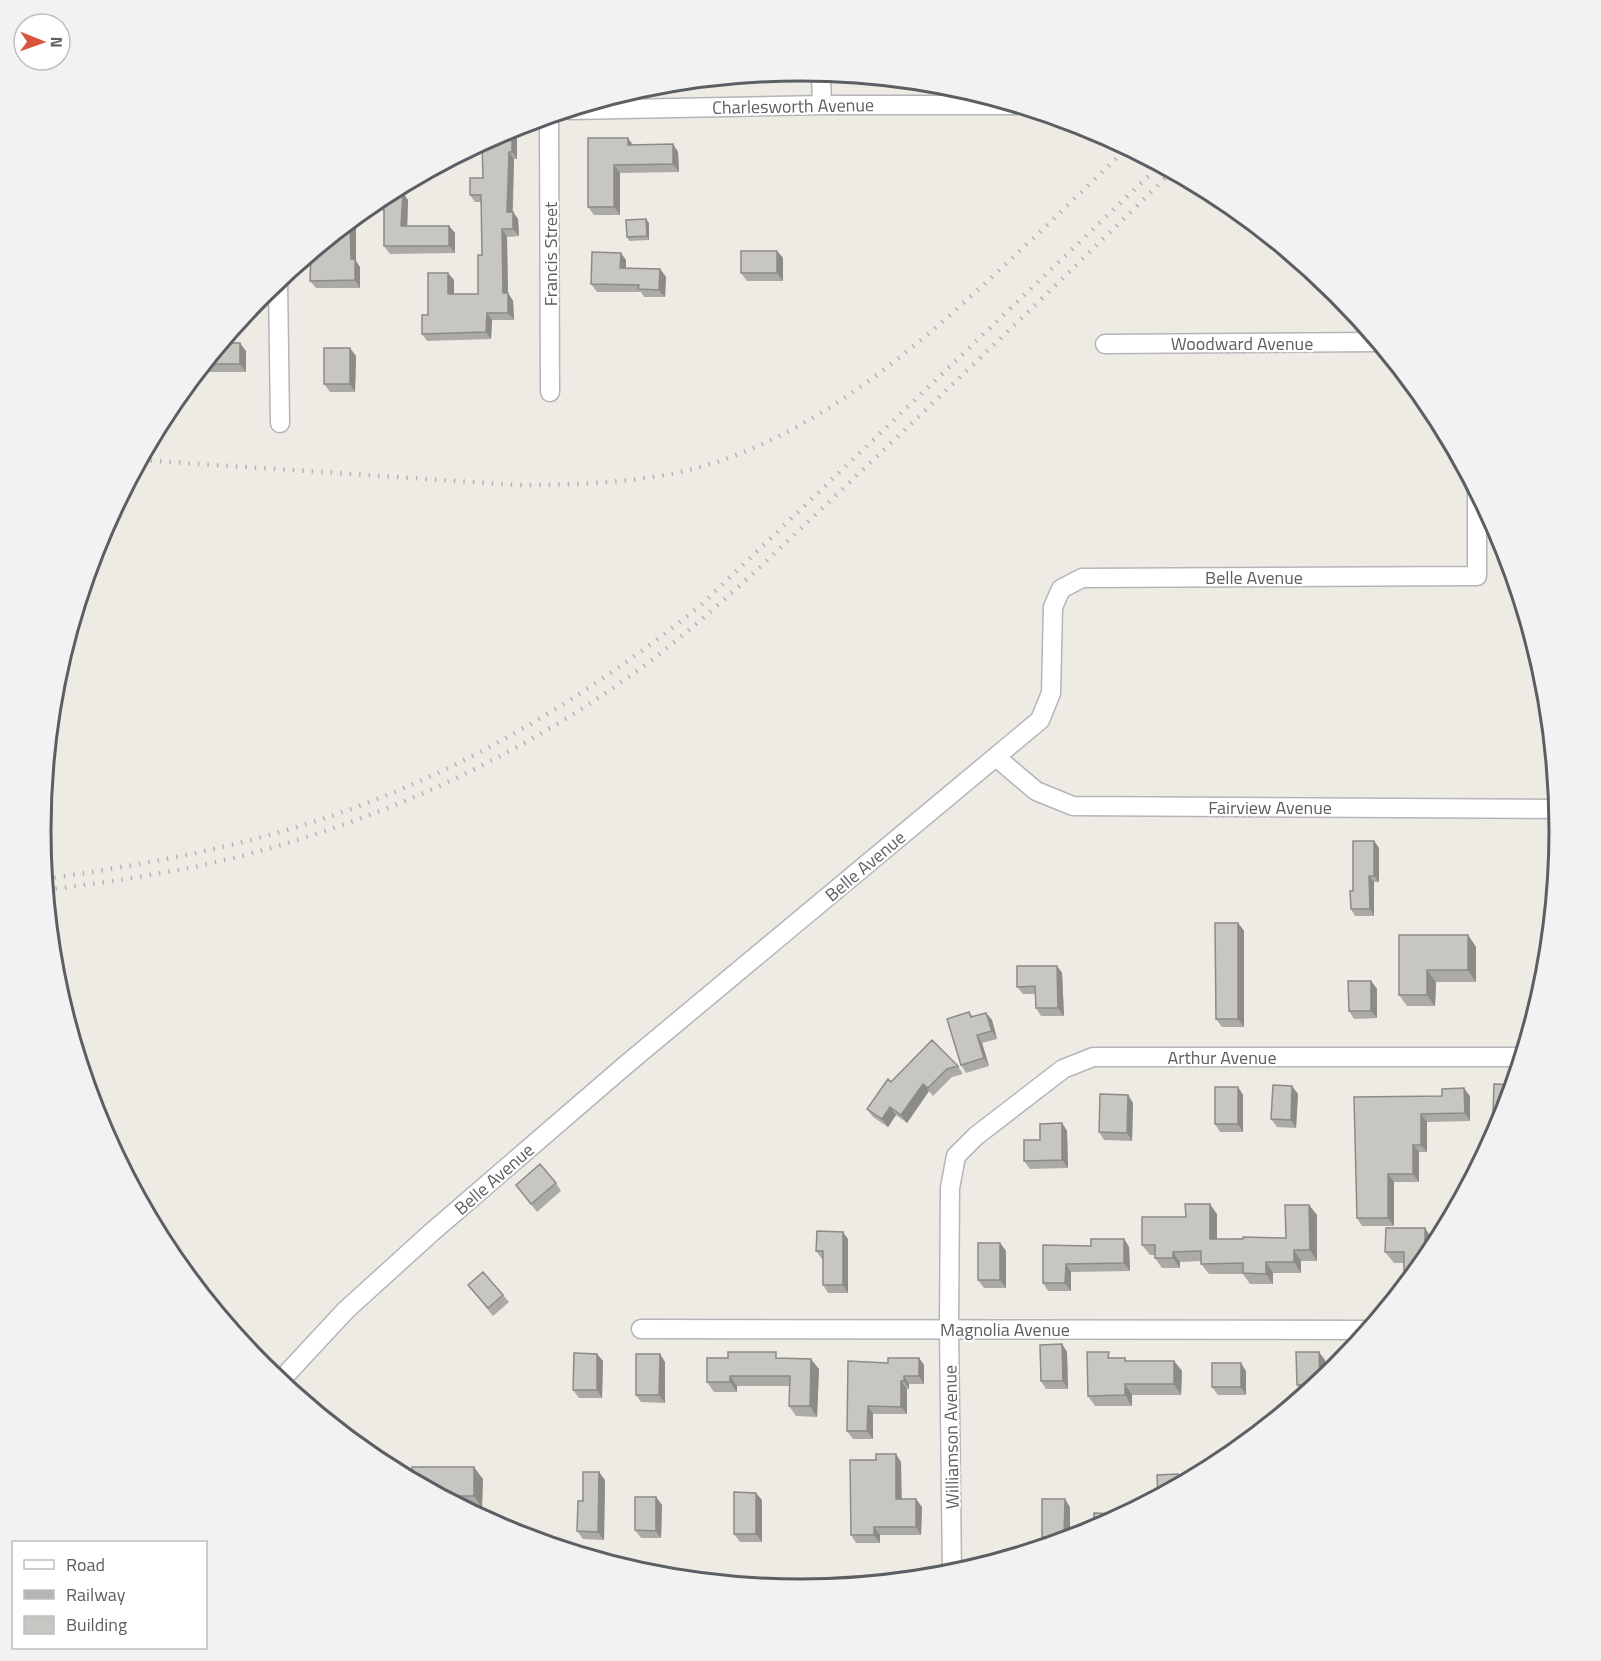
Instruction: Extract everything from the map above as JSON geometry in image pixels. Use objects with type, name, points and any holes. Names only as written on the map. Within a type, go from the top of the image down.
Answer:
[{"type":"street","points":[[821,82],[822,105]]},
{"type":"street","name":"Charlesworth Avenue","points":[[599,109],[822,105],[986,105]]},
{"type":"street","name":"Francis Street","points":[[549,125],[550,392]]},
{"type":"street","points":[[278,294],[280,423]]},
{"type":"street","name":"Woodward Avenue","points":[[1105,344],[1369,342]]},
{"type":"street","name":"Belle Avenue","points":[[286,1375],[346,1310],[432,1232],[628,1063],[1040,720],[1051,693],[1053,607],[1061,589],[1082,578],[1477,576],[1477,508]]},
{"type":"street","name":"Fairview Avenue","points":[[996,757],[1036,791],[1073,806],[1549,809]]},
{"type":"street","name":"Arthur Avenue","points":[[956,1156],[976,1136],[1063,1069],[1093,1057],[1514,1057]]},
{"type":"street","name":"Williamson Avenue","points":[[952,1565],[950,1188],[956,1156]]},
{"type":"street","name":"Magnolia Avenue","points":[[641,1329],[1359,1330]]},
{"type":"building","points":[[588,138],[628,138],[628,145],[673,144],[673,164],[614,165],[614,207],[588,207]]},
{"type":"building","points":[[512,139],[512,152],[509,152],[507,212],[513,212],[513,229],[502,229],[503,293],[508,293],[508,313],[487,313],[486,332],[422,334],[422,315],[428,315],[428,273],[448,273],[448,294],[478,294],[478,255],[482,255],[481,195],[470,195],[470,178],[483,178],[482,152]]},
{"type":"building","points":[[403,195],[401,226],[449,226],[449,246],[384,246],[384,208]]},
{"type":"building","points":[[646,219],[647,236],[627,237],[626,220]]},
{"type":"building","points":[[350,231],[351,259],[355,259],[355,280],[310,281],[311,263]]},
{"type":"building","points":[[741,251],[777,251],[777,273],[741,273]]},
{"type":"building","points":[[592,252],[621,253],[620,268],[660,269],[659,290],[638,289],[639,285],[591,284]]},
{"type":"building","points":[[231,343],[240,343],[240,364],[214,364]]},
{"type":"building","points":[[324,348],[350,348],[350,384],[324,384]]},
{"type":"building","points":[[1353,841],[1374,841],[1374,876],[1369,876],[1370,909],[1351,909]]},
{"type":"building","points":[[1215,923],[1238,923],[1238,1019],[1216,1019]]},
{"type":"building","points":[[1399,935],[1468,935],[1468,970],[1427,970],[1427,995],[1399,995]]},
{"type":"building","points":[[1017,966],[1057,966],[1058,1008],[1036,1008],[1035,986],[1017,987]]},
{"type":"building","points":[[1348,981],[1371,981],[1371,1011],[1349,1011]]},
{"type":"building","points":[[969,1012],[971,1017],[986,1013],[992,1031],[977,1035],[984,1058],[961,1065],[947,1019]]},
{"type":"building","points":[[932,1040],[958,1066],[947,1069],[928,1088],[923,1084],[901,1115],[890,1107],[882,1119],[867,1109],[888,1079],[891,1082]]},
{"type":"building","points":[[1494,1084],[1505,1085],[1495,1112],[1493,1112]]},
{"type":"building","points":[[1273,1085],[1292,1086],[1291,1120],[1271,1119]]},
{"type":"building","points":[[1215,1087],[1238,1087],[1238,1124],[1215,1124]]},
{"type":"building","points":[[1464,1088],[1465,1113],[1421,1114],[1421,1145],[1413,1145],[1413,1174],[1388,1174],[1388,1218],[1357,1218],[1354,1097],[1442,1096],[1442,1089]]},
{"type":"building","points":[[1100,1094],[1128,1095],[1127,1133],[1099,1132]]},
{"type":"building","points":[[1062,1123],[1062,1160],[1024,1161],[1024,1140],[1040,1140],[1040,1124]]},
{"type":"building","points":[[540,1164],[556,1183],[531,1204],[516,1185]]},
{"type":"building","points":[[1185,1204],[1210,1204],[1210,1239],[1286,1238],[1285,1205],[1309,1205],[1310,1250],[1294,1250],[1294,1262],[1266,1262],[1266,1274],[1243,1273],[1243,1263],[1201,1264],[1201,1251],[1173,1252],[1173,1258],[1155,1258],[1155,1245],[1142,1245],[1142,1217],[1186,1217]]},
{"type":"building","points":[[1386,1228],[1425,1228],[1425,1245],[1404,1275],[1404,1252],[1385,1252]]},
{"type":"building","points":[[817,1231],[843,1232],[843,1285],[823,1285],[823,1251],[816,1251]]},
{"type":"building","points":[[1091,1239],[1124,1239],[1124,1263],[1066,1264],[1065,1283],[1043,1283],[1043,1245],[1091,1246]]},
{"type":"building","points":[[978,1243],[1000,1243],[1000,1280],[978,1280]]},
{"type":"building","points":[[483,1272],[503,1295],[488,1308],[468,1285]]},
{"type":"building","points":[[1062,1344],[1063,1381],[1041,1381],[1040,1345]]},
{"type":"building","points":[[728,1352],[776,1352],[776,1358],[811,1359],[810,1406],[789,1406],[790,1376],[730,1376],[730,1382],[707,1382],[707,1358],[728,1358]]},
{"type":"building","points":[[1087,1352],[1109,1352],[1108,1358],[1125,1358],[1125,1361],[1174,1361],[1174,1384],[1125,1384],[1125,1395],[1088,1396]]},
{"type":"building","points":[[1296,1352],[1319,1352],[1320,1370],[1305,1385],[1297,1385]]},
{"type":"building","points":[[574,1353],[597,1354],[597,1390],[573,1390]]},
{"type":"building","points":[[636,1354],[660,1354],[659,1395],[636,1395]]},
{"type":"building","points":[[888,1358],[919,1358],[919,1376],[904,1376],[904,1381],[901,1381],[901,1407],[868,1406],[867,1431],[847,1431],[848,1361],[888,1363]]},
{"type":"building","points":[[1212,1363],[1241,1363],[1241,1387],[1212,1387]]},
{"type":"building","points":[[876,1454],[896,1454],[896,1499],[916,1499],[916,1527],[874,1527],[874,1535],[851,1535],[850,1460],[876,1460]]},
{"type":"building","points":[[412,1467],[474,1467],[474,1496],[456,1496],[412,1471]]},
{"type":"building","points":[[583,1472],[599,1472],[598,1532],[577,1531],[578,1501],[583,1501]]},
{"type":"building","points":[[1178,1474],[1178,1478],[1158,1489],[1157,1475]]},
{"type":"building","points":[[734,1492],[756,1493],[756,1534],[734,1534]]},
{"type":"building","points":[[635,1497],[656,1497],[656,1531],[635,1530]]},
{"type":"building","points":[[1042,1499],[1065,1499],[1064,1531],[1042,1537]]},
{"type":"building","points":[[1094,1513],[1108,1514],[1094,1520]]},
{"type":"railway","points":[[149,461],[517,485],[606,482],[693,469],[741,453],[787,432],[873,378],[990,279],[1121,153]]},
{"type":"railway","points":[[53,878],[199,852],[260,838],[347,811],[455,765],[557,708],[606,676],[701,605],[1155,170]]},
{"type":"railway","points":[[54,889],[189,868],[252,853],[316,834],[440,785],[501,756],[559,723],[614,687],[667,648],[745,581],[1167,176]]}]
